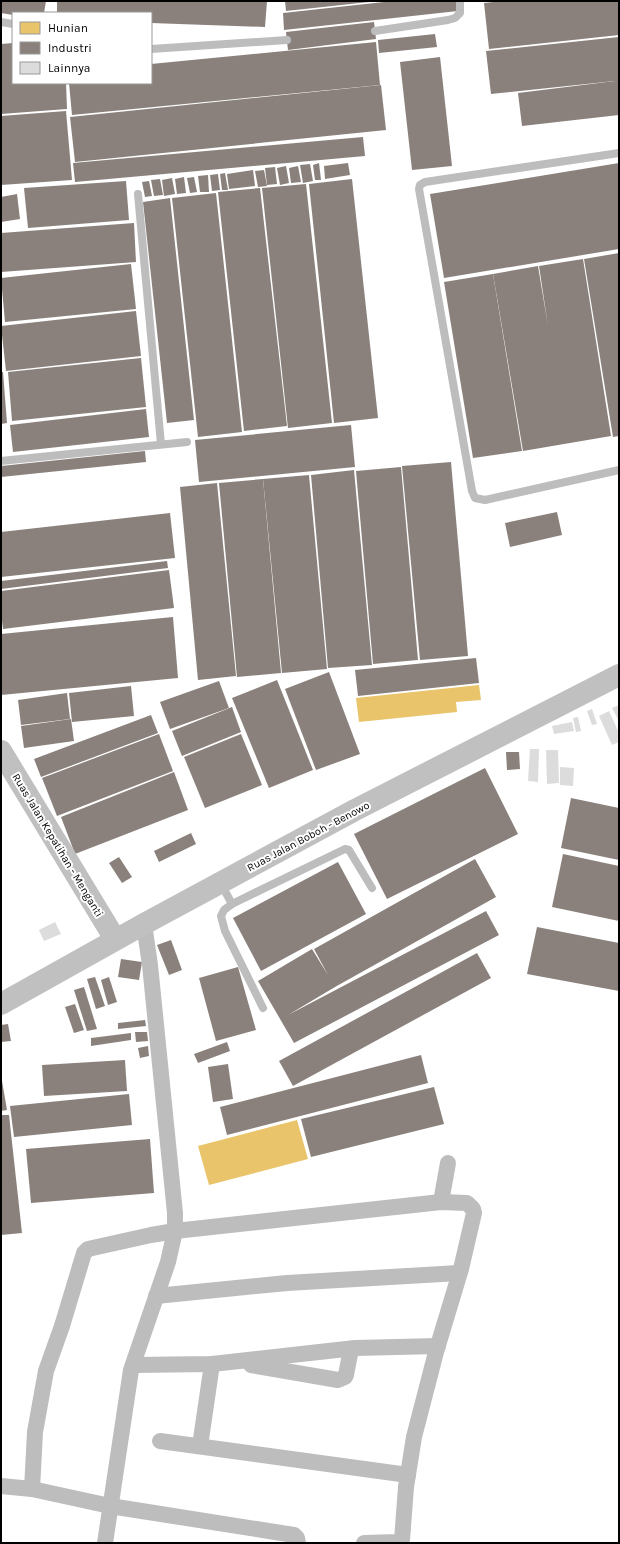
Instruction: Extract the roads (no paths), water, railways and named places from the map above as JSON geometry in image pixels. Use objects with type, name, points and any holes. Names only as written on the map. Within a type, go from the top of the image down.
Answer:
[{"type":"main road","name":"Ruas Jalan Boboh - Benowo","points":[[1,1004],[115,939],[355,810],[619,675]]},
{"type":"main road","name":"Ruas Jalan Kepatihan - Menganti","points":[[1,750],[115,939]]},
{"type":"street","points":[[105,1543],[133,1365],[168,1262],[175,1231],[174,1205],[155,1012],[144,924]]},
{"type":"street","points":[[441,1202],[448,1163]]},
{"type":"street","points":[[32,1489],[35,1432],[46,1371],[62,1326],[84,1253],[91,1247],[175,1231],[441,1202],[467,1203],[473,1209],[474,1213],[414,1437],[408,1475],[402,1540],[398,1542],[364,1543]]},
{"type":"street","points":[[156,1296],[287,1283],[459,1273]]},
{"type":"street","points":[[133,1365],[212,1364],[351,1349],[438,1346]]},
{"type":"street","points":[[237,1362],[274,1370],[338,1380],[346,1375],[351,1349]]},
{"type":"street","points":[[200,1446],[212,1364]]},
{"type":"street","points":[[160,1441],[408,1475]]},
{"type":"street","points":[[1,1486],[32,1489],[110,1506],[294,1535],[297,1538],[298,1543]]},
{"type":"lane","points":[[376,31],[455,18],[460,13],[460,1]]},
{"type":"lane","points":[[1,22],[12,24]]},
{"type":"lane","points":[[152,48],[287,40]]},
{"type":"lane","points":[[619,153],[425,182],[420,185],[419,189],[472,491],[475,498],[485,500],[619,470]]},
{"type":"lane","points":[[138,194],[161,444]]},
{"type":"lane","points":[[1,461],[187,442]]},
{"type":"lane","points":[[263,1008],[226,932],[221,916],[224,910],[232,904],[345,849],[349,850],[372,888]]},
{"type":"lane","points":[[221,882],[232,904]]}]
